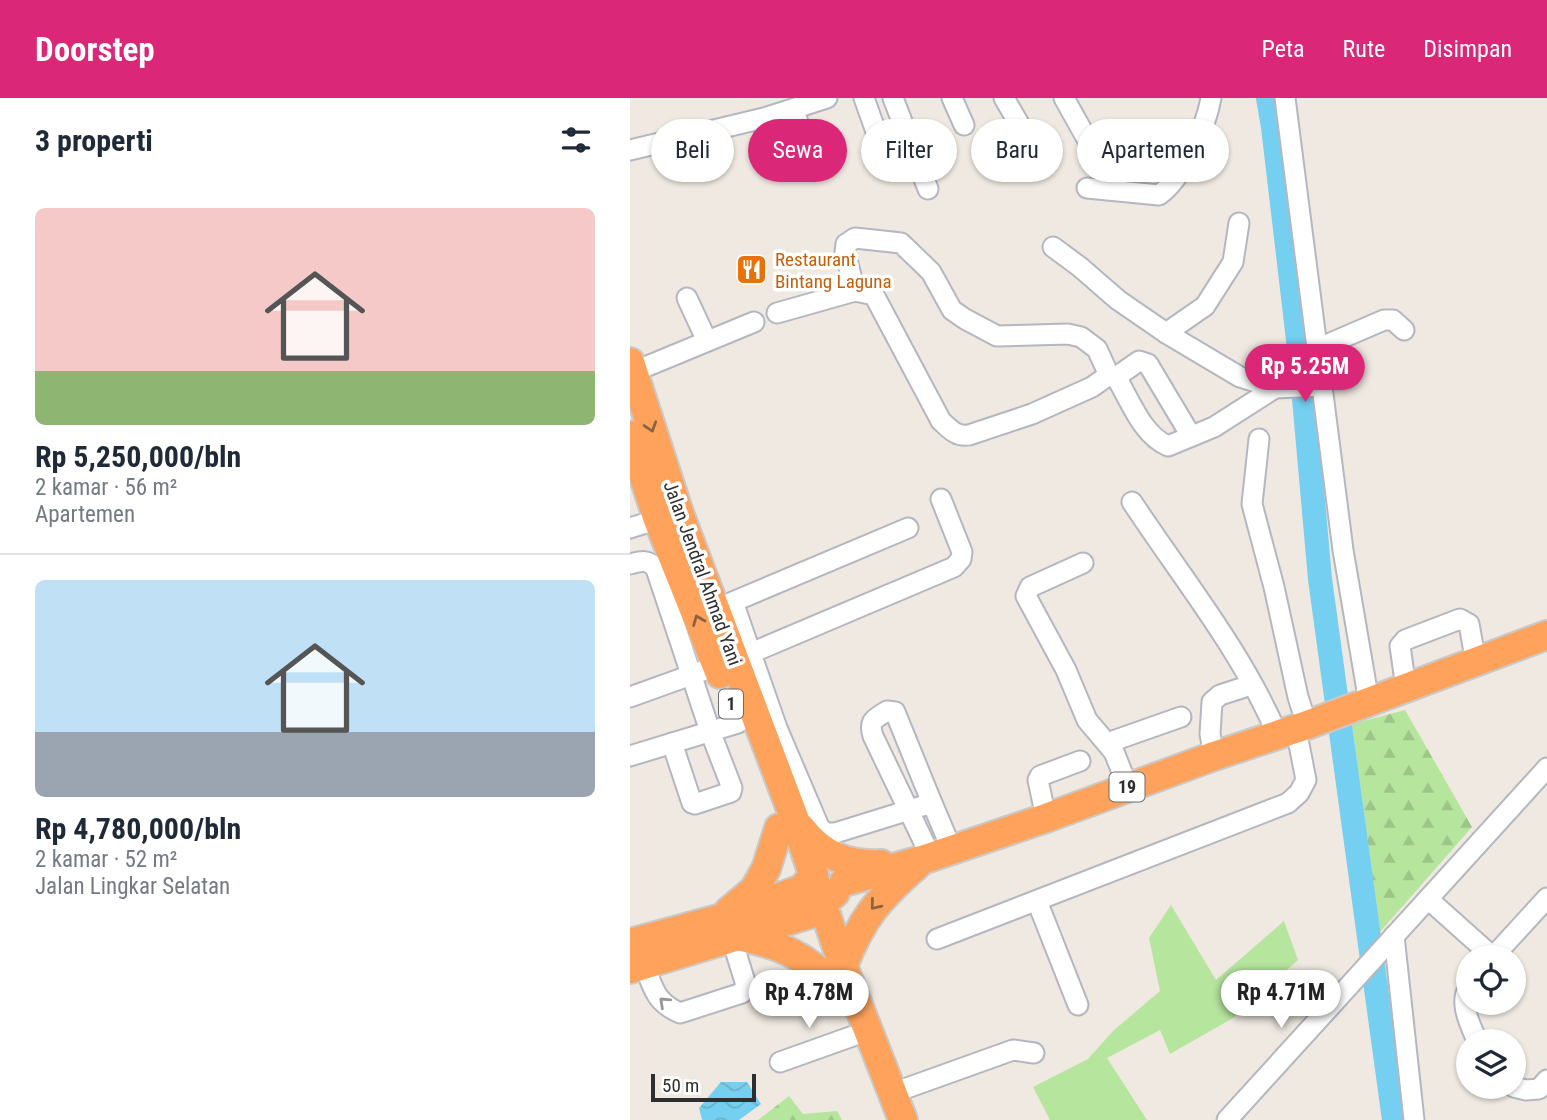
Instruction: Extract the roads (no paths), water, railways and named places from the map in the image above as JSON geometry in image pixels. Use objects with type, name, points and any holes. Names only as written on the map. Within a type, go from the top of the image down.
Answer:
[{"type":"highway","name":"Jalan Jendral Ahmad Yani","points":[[631,367],[673,528],[704,670],[738,723],[769,780],[813,895]]},
{"type":"highway","name":"Jalan Jendral Ahmad Yani","points":[[630,435],[673,528],[724,606],[769,780]]},
{"type":"highway","name":"19","points":[[813,895],[840,878],[844,882],[931,857],[1046,818],[1213,756],[1294,730],[1547,635]]},
{"type":"highway","name":"19","points":[[787,824],[823,850],[846,862],[866,865],[931,857]]},
{"type":"highway","points":[[732,931],[787,824]]},
{"type":"highway","name":"19","points":[[838,976],[865,918],[885,893],[931,857]]},
{"type":"highway","points":[[635,959],[732,931],[813,895]]},
{"type":"highway","name":"1","points":[[813,895],[853,1036],[884,1120]]},
{"type":"highway","name":"1","points":[[732,931],[771,943],[838,976],[893,1093],[902,1120]]},
{"type":"street","points":[[630,150],[794,110],[827,98]]},
{"type":"street","points":[[864,98],[872,119]]},
{"type":"street","points":[[893,98],[928,189]]},
{"type":"street","points":[[952,98],[964,125]]},
{"type":"street","points":[[1004,98],[1016,119]]},
{"type":"street","points":[[1065,98],[1077,120]]},
{"type":"street","points":[[1087,188],[1159,195],[1169,188],[1181,172],[1201,134],[1211,98]]},
{"type":"street","points":[[1285,98],[1300,224],[1319,348],[1316,386],[1366,703]]},
{"type":"street","points":[[794,110],[797,119]]},
{"type":"street","points":[[1166,333],[1205,306],[1233,262],[1239,223]]},
{"type":"street","points":[[855,291],[845,252],[846,244],[855,238],[901,243],[931,272],[952,310],[965,319],[997,336],[1068,334],[1081,337],[1097,349],[1149,432],[1168,446],[1213,427],[1280,388]]},
{"type":"street","points":[[1053,247],[1118,300],[1166,333],[1240,377],[1280,388],[1316,386]]},
{"type":"street","points":[[777,313],[855,291],[874,295],[941,421],[955,433],[965,435],[1032,414],[1092,387],[1139,361],[1148,364],[1191,436]]},
{"type":"street","points":[[687,298],[707,341]]},
{"type":"street","points":[[1319,348],[1384,320],[1393,320],[1404,330]]},
{"type":"street","points":[[631,367],[754,322]]},
{"type":"street","points":[[937,939],[1288,803],[1299,793],[1306,780],[1294,730],[1298,697],[1274,587],[1252,504],[1259,439]]},
{"type":"street","points":[[751,653],[954,567],[961,559],[962,552],[940,499]]},
{"type":"street","points":[[1132,502],[1216,626],[1268,713],[1294,730]]},
{"type":"street","points":[[630,528],[673,528]]},
{"type":"street","points":[[630,554],[673,528]]},
{"type":"street","points":[[908,528],[724,606],[751,653],[777,728],[820,829],[827,833],[835,832],[932,803]]},
{"type":"street","points":[[630,564],[646,561],[652,563],[704,670],[710,731],[732,788],[729,795],[692,803],[672,743]]},
{"type":"street","points":[[1083,563],[1030,587],[1026,596],[1066,670],[1087,720],[1119,761],[1128,787]]},
{"type":"street","points":[[1406,688],[1400,646],[1405,640],[1460,619],[1469,624],[1476,663]]},
{"type":"street","points":[[630,697],[704,670]]},
{"type":"street","points":[[1213,756],[1210,734],[1212,702],[1220,695],[1251,685]]},
{"type":"street","points":[[887,711],[895,712],[932,803],[931,857],[870,727],[872,722],[887,711]]},
{"type":"street","points":[[1107,743],[1181,717]]},
{"type":"street","points":[[630,756],[738,723]]},
{"type":"street","points":[[1046,818],[1038,780],[1040,776],[1080,761]]},
{"type":"street","points":[[1227,1120],[1428,899],[1545,777]]},
{"type":"street","points":[[1504,945],[1547,898]]},
{"type":"street","points":[[1428,899],[1480,945]]},
{"type":"street","points":[[1037,901],[1078,1005]]},
{"type":"street","points":[[635,959],[665,1007],[680,1013],[742,992],[747,985],[732,931]]},
{"type":"street","points":[[1392,939],[1414,1120]]},
{"type":"street","points":[[780,1062],[853,1036]]},
{"type":"street","points":[[893,1093],[1013,1050],[1034,1052]]},
{"type":"street","points":[[1526,1090],[1539,1089],[1547,1080]]},
{"type":"water","points":[[721,1082],[747,1082],[761,1104],[739,1120],[702,1120],[699,1108]]},
{"type":"waterway","points":[[1268,98],[1301,365],[1320,579],[1394,1120]]},
{"type":"place","name":"Restaurant Bintang Laguna","points":[[752,270]]}]
